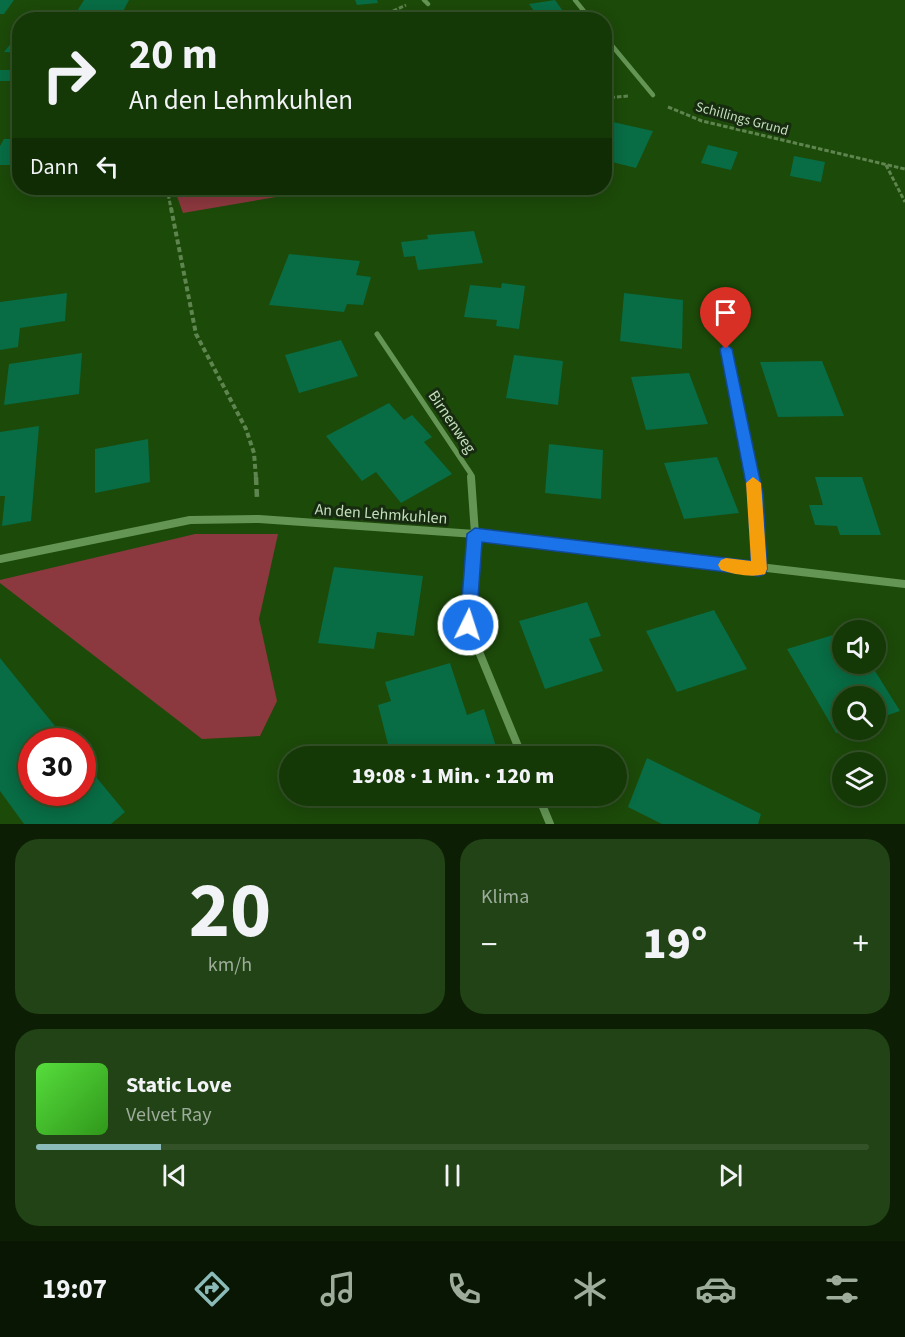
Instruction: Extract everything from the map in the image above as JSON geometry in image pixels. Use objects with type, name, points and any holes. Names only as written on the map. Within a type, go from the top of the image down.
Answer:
[{"type":"street","points":[[424,0],[428,4]]},
{"type":"street","points":[[575,0],[585,12]]},
{"type":"street","points":[[612,46],[652,95]]},
{"type":"street","name":"Birnenweg","points":[[377,334],[471,474],[475,534],[468,625],[518,746]]},
{"type":"street","points":[[726,349],[756,494],[759,569]]},
{"type":"street","name":"An den Lehmkuhlen","points":[[0,559],[190,520],[259,519],[475,534],[759,569],[905,584]]},
{"type":"street","points":[[543,806],[550,824]]},
{"type":"path","points":[[391,12],[415,0]]},
{"type":"path","name":"Schillings Grund","points":[[652,95],[670,108],[702,121],[905,169]]},
{"type":"path","points":[[886,165],[905,202]]},
{"type":"path","points":[[168,195],[196,334],[246,429],[254,453],[259,519]]},
{"type":"shaded area","points":[[177,195],[288,195],[183,213]]},
{"type":"shaded area","points":[[195,534],[278,534],[259,619],[277,701],[260,736],[202,739],[0,583],[0,580]]},
{"type":"building","points":[[0,0],[14,0],[4,14],[0,14]]},
{"type":"building","points":[[84,0],[129,0],[123,12],[76,12]]},
{"type":"building","points":[[355,0],[377,0],[378,3],[357,5]]},
{"type":"building","points":[[555,0],[564,12],[535,12],[529,4]]},
{"type":"building","points":[[12,42],[12,52],[4,52]]},
{"type":"building","points":[[0,70],[12,70],[12,81],[0,81]]},
{"type":"building","points":[[612,122],[653,131],[636,168],[612,162]]},
{"type":"building","points":[[4,139],[12,139],[12,165],[0,165],[0,146]]},
{"type":"building","points":[[708,145],[738,152],[731,170],[701,163]]},
{"type":"building","points":[[794,156],[825,162],[821,182],[790,176]]},
{"type":"building","points":[[474,231],[483,263],[418,270],[415,256],[404,257],[401,242],[428,239],[427,235]]},
{"type":"building","points":[[289,254],[360,261],[356,275],[371,277],[363,305],[347,304],[344,312],[269,305]]},
{"type":"building","points":[[502,283],[525,286],[519,329],[496,326],[497,320],[464,317],[470,285],[501,288]]},
{"type":"building","points":[[67,293],[65,321],[20,328],[18,347],[0,350],[0,302]]},
{"type":"building","points":[[624,293],[683,300],[682,349],[620,341]]},
{"type":"building","points":[[341,340],[358,376],[299,393],[285,355]]},
{"type":"building","points":[[82,353],[79,394],[4,405],[9,364]]},
{"type":"building","points":[[514,355],[563,361],[558,405],[506,398]]},
{"type":"building","points":[[822,361],[844,416],[778,417],[760,362]]},
{"type":"building","points":[[689,373],[708,424],[646,430],[631,377]]},
{"type":"building","points":[[389,403],[404,420],[412,415],[432,437],[424,442],[452,474],[401,503],[376,472],[362,481],[326,436]]},
{"type":"building","points":[[39,426],[31,521],[2,526],[5,496],[0,496],[0,432]]},
{"type":"building","points":[[148,439],[150,482],[95,493],[95,449]]},
{"type":"building","points":[[549,444],[603,450],[601,499],[545,493]]},
{"type":"building","points":[[717,457],[739,513],[684,519],[664,463]]},
{"type":"building","points":[[815,477],[862,477],[881,535],[840,535],[837,526],[815,525],[809,505],[823,505]]},
{"type":"building","points":[[334,567],[423,576],[414,636],[377,632],[374,649],[318,643]]},
{"type":"building","points":[[587,602],[601,636],[589,639],[603,671],[545,689],[519,621]]},
{"type":"building","points":[[714,610],[747,669],[677,692],[646,631]]},
{"type":"building","points":[[832,635],[832,674],[877,674],[884,686],[832,686],[832,726],[787,649]]},
{"type":"building","points":[[0,658],[57,728],[18,728],[18,806],[96,806],[96,777],[125,812],[111,824],[24,824],[0,791]]},
{"type":"building","points":[[450,663],[467,715],[484,709],[496,746],[388,746],[378,705],[391,701],[385,682]]},
{"type":"building","points":[[886,689],[900,711],[886,716]]},
{"type":"building","points":[[647,758],[761,814],[758,824],[662,824],[628,807]]},
{"type":"slow traffic","points":[[726,565],[759,569],[756,494],[753,483]]},
{"type":"route","points":[[468,625],[475,534],[759,569],[756,494],[726,349]]}]
